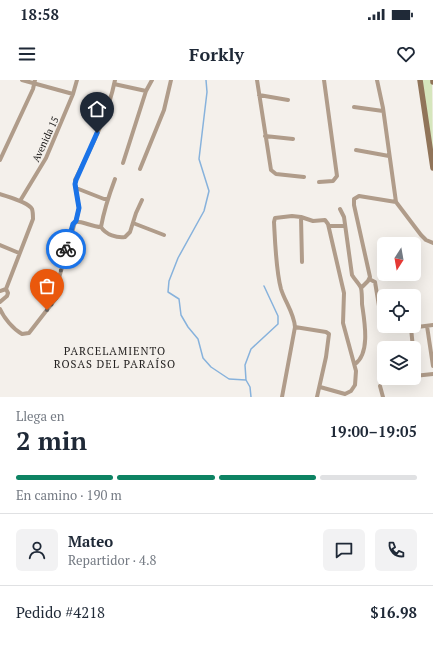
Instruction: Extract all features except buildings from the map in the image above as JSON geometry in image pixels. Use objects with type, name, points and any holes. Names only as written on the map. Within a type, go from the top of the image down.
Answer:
[{"type":"main road","points":[[420,80],[433,168]]},
{"type":"street","points":[[22,80],[34,82],[73,94]]},
{"type":"street","name":"Avenida 15","points":[[20,201],[46,158],[73,94],[77,80]]},
{"type":"street","points":[[123,163],[146,91],[152,80]]},
{"type":"street","points":[[140,169],[164,110],[171,80]]},
{"type":"street","points":[[257,80],[270,168],[272,172],[276,174],[304,177]]},
{"type":"street","points":[[319,182],[333,181],[337,176],[324,80]]},
{"type":"street","points":[[377,80],[384,111],[396,202],[418,232],[426,240],[433,243]]},
{"type":"street","points":[[0,160],[30,96],[34,82]]},
{"type":"street","points":[[0,309],[3,315],[16,330],[22,334],[30,332],[57,297],[59,291],[59,278],[64,256],[79,208],[76,180],[110,102],[115,82],[146,91]]},
{"type":"street","points":[[259,95],[288,100]]},
{"type":"street","points":[[354,107],[384,111]]},
{"type":"street","points":[[265,136],[293,139]]},
{"type":"street","points":[[356,150],[389,156]]},
{"type":"street","points":[[115,179],[107,199],[101,227],[103,231],[110,235],[123,237],[129,234],[137,209],[142,200]]},
{"type":"street","points":[[76,188],[86,193],[107,199]]},
{"type":"street","points":[[0,194],[20,201],[32,209],[33,219],[6,289],[8,293],[7,296],[0,302]]},
{"type":"street","points":[[370,279],[354,200],[359,196],[396,202]]},
{"type":"street","points":[[340,209],[344,217],[352,275],[354,280],[361,288],[365,335],[362,354],[359,360],[354,364]]},
{"type":"street","points":[[301,217],[302,262]]},
{"type":"street","points":[[282,397],[295,327],[294,320],[283,296],[279,280],[274,222],[275,218],[301,217],[313,221],[325,220],[328,222],[344,294],[343,323],[356,371],[355,385],[351,391],[344,396],[320,387]]},
{"type":"street","points":[[76,221],[89,226],[101,227]]},
{"type":"street","points":[[133,223],[164,235]]},
{"type":"street","points":[[329,226],[345,226]]},
{"type":"street","points":[[0,245],[19,253]]},
{"type":"street","points":[[361,288],[370,279]]},
{"type":"street","points":[[370,279],[375,282],[377,294]]},
{"type":"street","points":[[0,291],[6,289]]},
{"type":"street","points":[[421,327],[433,325]]},
{"type":"street","points":[[427,326],[433,366]]},
{"type":"street","points":[[295,327],[326,332],[329,334],[326,357],[317,397]]},
{"type":"street","points":[[421,375],[433,374]]},
{"type":"street","points":[[380,386],[383,397]]},
{"type":"green space","points":[[421,80],[432,80],[433,164]]},
{"type":"waterway","points":[[206,80],[207,92],[199,159],[209,191],[204,211],[178,258],[169,281],[168,292],[179,299],[181,315],[188,327],[198,339],[203,358],[211,367],[229,379],[246,380]]},
{"type":"waterway","points":[[251,397],[250,387],[246,380],[245,365],[251,349],[278,324],[278,316],[264,286]]},
{"type":"way so far","points":[[47,310],[58,294],[59,278],[66,249]]},
{"type":"district","name":"PARCELAMIENTO ROSAS DEL PARAÍSO","points":[[115,357]]},
{"type":"route","points":[[66,249],[79,208],[75,184],[76,180],[97,133]]}]
